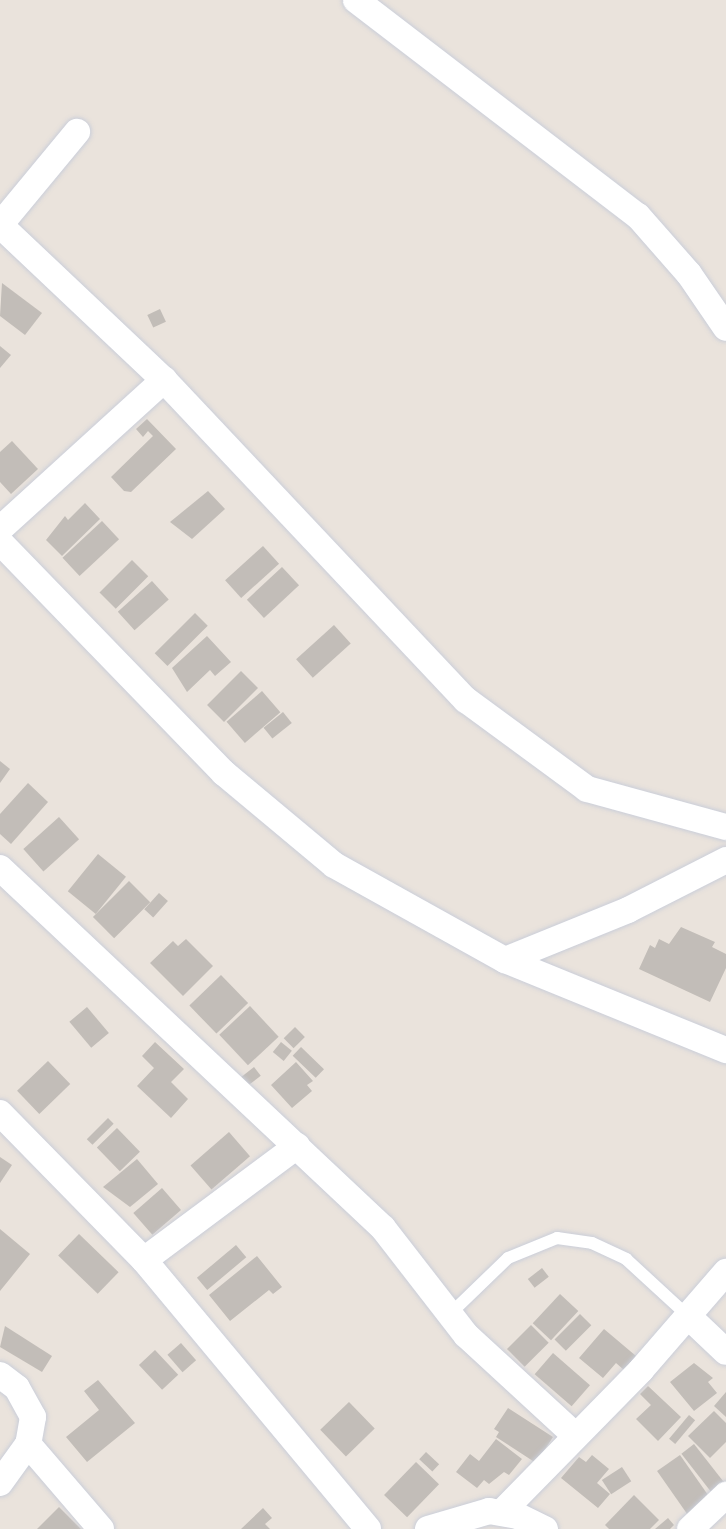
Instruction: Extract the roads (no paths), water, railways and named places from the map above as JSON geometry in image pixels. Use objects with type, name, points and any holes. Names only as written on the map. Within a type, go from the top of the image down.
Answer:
[{"type":"street","points":[[356,0],[638,216],[726,328]]},
{"type":"street","points":[[77,131],[0,225],[164,380],[466,701],[587,789],[726,827]]},
{"type":"street","points":[[0,529],[164,380]]},
{"type":"street","points":[[0,542],[259,806],[334,865],[505,960],[726,1050]]},
{"type":"street","points":[[505,960],[628,910],[726,860]]},
{"type":"street","points":[[0,868],[383,1228],[449,1315],[485,1355],[576,1436]]},
{"type":"street","points":[[0,1113],[144,1259],[368,1529]]},
{"type":"street","points":[[144,1259],[297,1146]]},
{"type":"street","points":[[502,1512],[688,1316],[726,1272]]},
{"type":"street","points":[[688,1316],[726,1352]]},
{"type":"street","points":[[0,1375],[28,1403],[33,1417],[28,1444],[0,1483]]},
{"type":"street","points":[[28,1444],[102,1529]]},
{"type":"street","points":[[690,1529],[726,1495]]},
{"type":"street","points":[[428,1529],[472,1512],[502,1512],[545,1529]]},
{"type":"lane","points":[[449,1315],[508,1258],[557,1238],[592,1243],[626,1259],[688,1316]]}]
